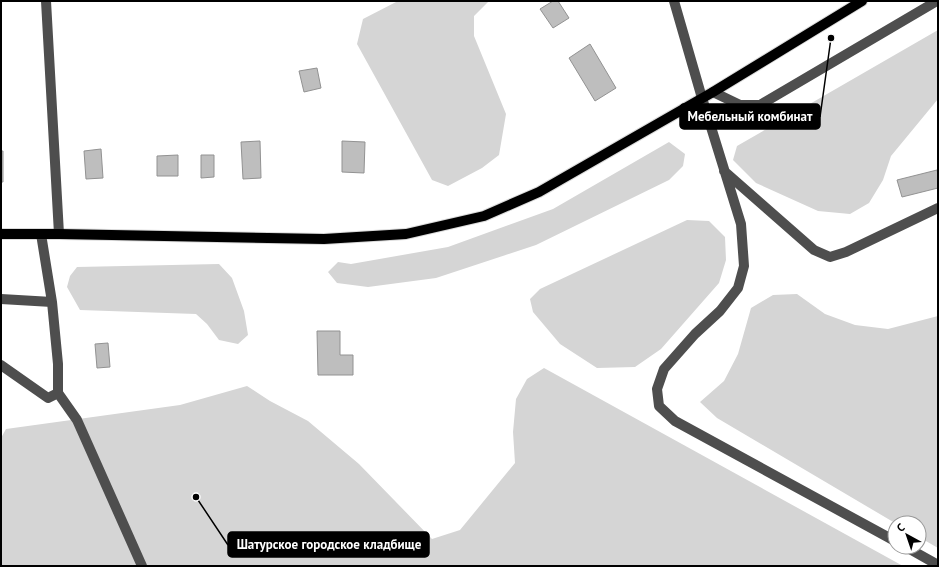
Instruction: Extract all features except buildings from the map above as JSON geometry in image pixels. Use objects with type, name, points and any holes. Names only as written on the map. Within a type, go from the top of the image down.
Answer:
[{"type":"main road","points":[[1,234],[324,239],[406,234],[484,216],[539,192],[713,92],[862,1]]},
{"type":"street","points":[[46,1],[59,234]]},
{"type":"street","points":[[674,1],[741,224],[744,266],[738,288],[720,311],[695,334],[664,369],[656,389],[659,406],[675,421],[887,537]]},
{"type":"street","points":[[713,92],[740,105],[760,105],[937,1]]},
{"type":"street","points":[[724,171],[814,250],[830,257],[846,252],[938,208]]},
{"type":"street","points":[[41,234],[52,302],[58,364],[58,393],[77,420],[142,566]]},
{"type":"street","points":[[1,299],[52,302]]},
{"type":"street","points":[[1,365],[48,398],[58,393]]},
{"type":"street","points":[[920,555],[938,565]]},
{"type":"shaded area","points":[[398,1],[489,1],[474,16],[474,36],[506,114],[499,155],[482,168],[448,186],[432,180],[357,44],[363,19]]},
{"type":"shaded area","points":[[938,30],[938,99],[891,156],[883,180],[869,203],[850,214],[818,211],[756,183],[733,160],[737,146]]},
{"type":"shaded area","points":[[669,142],[685,154],[683,166],[669,180],[536,245],[436,278],[368,287],[337,283],[328,272],[338,262],[351,264],[448,247],[553,209]]},
{"type":"shaded area","points":[[687,220],[709,221],[725,237],[726,260],[719,283],[661,349],[635,367],[597,368],[560,344],[533,312],[530,299],[540,289]]},
{"type":"shaded area","points":[[219,264],[232,278],[244,311],[248,335],[238,344],[219,340],[207,324],[196,314],[80,310],[67,287],[70,276],[77,267]]},
{"type":"shaded area","points":[[797,294],[825,314],[855,325],[888,329],[938,316],[938,548],[927,542],[927,515],[887,515],[887,518],[717,418],[700,402],[724,381],[738,354],[751,308],[773,295]]},
{"type":"shaded area","points":[[544,368],[903,566],[1,566],[1,438],[6,429],[180,405],[247,386],[270,401],[308,421],[359,464],[432,539],[460,530],[515,463],[513,432],[516,399],[527,379]]},
{"type":"place","name":"Мебельный комбинат","points":[[831,38]]},
{"type":"place","name":"Шатурское городское кладбище","points":[[196,497]]}]
